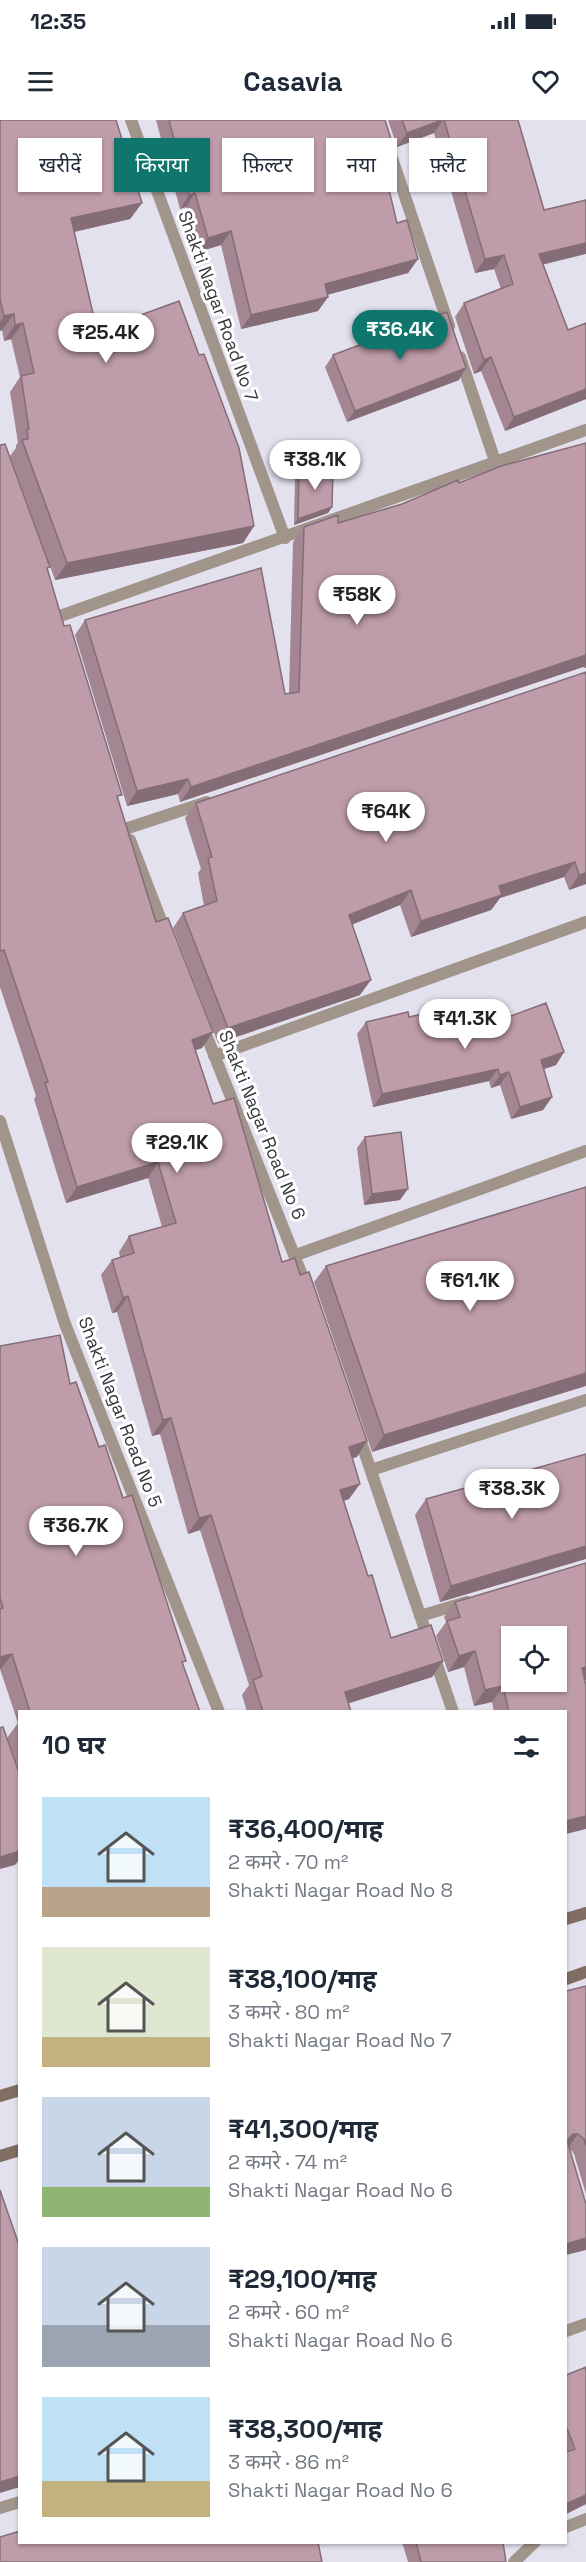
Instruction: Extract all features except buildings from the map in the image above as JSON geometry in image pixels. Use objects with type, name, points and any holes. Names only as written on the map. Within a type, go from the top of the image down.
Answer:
[{"type":"street","name":"Shakti Nagar Road No 7","points":[[131,120],[285,538]]},
{"type":"street","points":[[380,120],[495,461]]},
{"type":"street","points":[[59,616],[586,430]]},
{"type":"street","points":[[172,948],[124,824],[215,799]]},
{"type":"street","points":[[214,1056],[586,922]]},
{"type":"street","name":"Shakti Nagar Road No 6","points":[[197,1013],[296,1256],[311,1300]]},
{"type":"street","name":"Shakti Nagar Road No 5","points":[[0,1121],[65,1324],[218,1710]]},
{"type":"street","points":[[296,1256],[586,1151]]},
{"type":"street","points":[[370,1470],[586,1400]]},
{"type":"street","points":[[355,1425],[452,1710]]},
{"type":"street","points":[[420,1616],[476,1600]]},
{"type":"street","points":[[567,1919],[586,1913]]},
{"type":"street","points":[[567,1979],[586,1972]]},
{"type":"street","points":[[0,2096],[18,2091]]},
{"type":"street","points":[[0,2156],[18,2151]]},
{"type":"street","points":[[567,2331],[586,2324]]},
{"type":"street","points":[[0,2508],[18,2503]]},
{"type":"street","points":[[567,2527],[586,2519]]},
{"type":"street","points":[[514,2562],[533,2544]]}]
